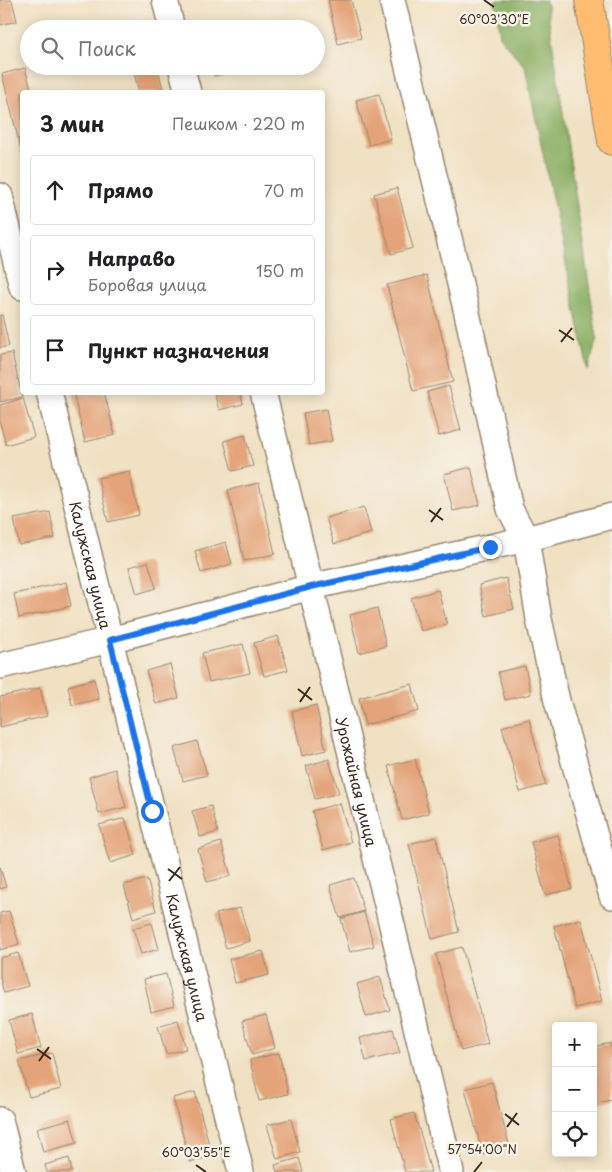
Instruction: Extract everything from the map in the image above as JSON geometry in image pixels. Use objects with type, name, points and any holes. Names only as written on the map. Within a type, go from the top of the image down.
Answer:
[{"type":"main road","points":[[590,0],[612,140]]},
{"type":"street","points":[[165,0],[170,20]]},
{"type":"street","points":[[392,0],[467,312],[510,508],[526,539],[539,619],[557,701],[612,896]]},
{"type":"street","points":[[183,75],[187,90]]},
{"type":"street","points":[[0,196],[20,279]]},
{"type":"street","name":"Калужская улица","points":[[50,395],[242,1172]]},
{"type":"street","name":"Урожайная улица","points":[[263,395],[311,587],[451,1172]]},
{"type":"street","points":[[0,666],[110,640],[311,587],[526,539],[612,516]]},
{"type":"street","points":[[0,1120],[13,1172]]},
{"type":"green space","points":[[495,0],[546,0],[597,338],[588,370],[525,67],[500,37]]},
{"type":"building","points":[[0,0],[12,0],[17,21],[0,25]]},
{"type":"building","points":[[328,0],[351,0],[361,38],[338,44]]},
{"type":"building","points":[[20,69],[20,75],[27,75],[31,90],[20,90],[20,146],[2,74]]},
{"type":"building","points":[[134,75],[159,75],[163,90],[138,90]]},
{"type":"building","points":[[379,94],[391,139],[369,145],[356,100]]},
{"type":"building","points":[[397,188],[413,248],[391,254],[374,194]]},
{"type":"building","points":[[427,275],[453,382],[413,391],[387,285]]},
{"type":"building","points":[[0,315],[2,315],[9,346],[0,348]]},
{"type":"building","points":[[12,353],[20,395],[22,397],[0,402],[0,355]]},
{"type":"building","points":[[449,386],[461,430],[439,436],[427,392]]},
{"type":"building","points":[[74,395],[105,395],[115,435],[85,442]]},
{"type":"building","points":[[215,395],[241,395],[243,404],[219,410]]},
{"type":"building","points":[[23,398],[34,437],[6,445],[0,423],[0,405]]},
{"type":"building","points":[[326,409],[332,441],[309,445],[303,413]]},
{"type":"building","points":[[245,435],[253,466],[232,471],[224,441]]},
{"type":"building","points":[[471,467],[480,505],[453,511],[444,474]]},
{"type":"building","points":[[129,471],[139,515],[108,522],[98,478]]},
{"type":"building","points":[[259,483],[275,554],[244,561],[228,490]]},
{"type":"building","points":[[364,507],[371,533],[334,544],[326,518]]},
{"type":"building","points":[[50,512],[55,538],[19,545],[14,519]]},
{"type":"building","points":[[226,542],[232,564],[201,573],[195,551]]},
{"type":"building","points":[[148,562],[156,588],[137,594],[129,567]]},
{"type":"building","points":[[506,578],[514,609],[486,616],[479,585]]},
{"type":"building","points":[[66,582],[71,606],[19,618],[14,594]]},
{"type":"building","points":[[438,590],[447,624],[421,631],[411,598]]},
{"type":"building","points":[[377,608],[386,646],[359,653],[350,615]]},
{"type":"building","points":[[278,636],[288,670],[264,676],[254,643]]},
{"type":"building","points":[[243,644],[250,673],[209,682],[202,653]]},
{"type":"building","points":[[170,664],[179,698],[156,704],[146,671]]},
{"type":"building","points":[[525,666],[531,694],[505,700],[498,672]]},
{"type":"building","points":[[94,679],[99,699],[72,705],[68,686]]},
{"type":"building","points":[[412,684],[419,711],[365,725],[359,698]]},
{"type":"building","points":[[40,688],[47,716],[0,727],[0,697]]},
{"type":"building","points":[[316,705],[326,750],[302,756],[292,711]]},
{"type":"building","points":[[529,719],[546,785],[520,792],[502,727]]},
{"type":"building","points":[[197,741],[207,775],[183,781],[174,748]]},
{"type":"building","points":[[329,759],[339,793],[315,799],[306,766]]},
{"type":"building","points":[[415,759],[429,813],[402,820],[388,766]]},
{"type":"building","points":[[115,769],[126,807],[99,814],[89,777]]},
{"type":"building","points":[[340,803],[351,842],[323,850],[312,811]]},
{"type":"building","points":[[211,806],[218,832],[200,837],[192,811]]},
{"type":"building","points":[[125,818],[136,855],[110,863],[99,825]]},
{"type":"building","points":[[558,835],[572,889],[545,895],[531,842]]},
{"type":"building","points":[[436,837],[459,932],[432,939],[409,844]]},
{"type":"building","points":[[221,842],[231,876],[207,882],[198,849]]},
{"type":"building","points":[[0,867],[6,887],[0,889]]},
{"type":"building","points":[[354,878],[364,911],[340,918],[330,885]]},
{"type":"building","points":[[147,879],[156,911],[133,918],[124,885]]},
{"type":"building","points":[[240,908],[250,941],[226,948],[216,914]]},
{"type":"building","points":[[9,911],[19,944],[0,950],[0,913]]},
{"type":"building","points":[[364,912],[374,946],[350,952],[341,919]]},
{"type":"building","points":[[581,919],[602,1001],[575,1008],[554,926]]},
{"type":"building","points":[[152,923],[159,949],[141,954],[133,928]]},
{"type":"building","points":[[462,947],[488,1044],[461,1051],[436,954]]},
{"type":"building","points":[[263,951],[269,975],[235,983],[229,959]]},
{"type":"building","points":[[18,953],[28,986],[4,993],[0,978],[0,958]]},
{"type":"building","points":[[166,974],[174,1006],[151,1012],[144,979]]},
{"type":"building","points":[[380,977],[390,1010],[366,1017],[357,984]]},
{"type":"building","points":[[32,1014],[41,1048],[18,1054],[9,1020]]},
{"type":"building","points":[[266,1015],[275,1048],[252,1055],[242,1021]]},
{"type":"building","points":[[178,1020],[186,1049],[166,1054],[158,1026]]},
{"type":"building","points":[[393,1029],[400,1053],[366,1061],[360,1038]]},
{"type":"building","points":[[610,1043],[612,1051],[612,1100],[597,1103],[597,1067],[597,1046]]},
{"type":"building","points":[[52,1053],[61,1089],[29,1097],[19,1061]]},
{"type":"building","points":[[279,1053],[288,1094],[259,1101],[250,1060]]},
{"type":"building","points":[[492,1082],[510,1148],[483,1155],[465,1089]]},
{"type":"building","points":[[195,1092],[212,1156],[190,1162],[173,1098]]},
{"type":"building","points":[[414,1113],[431,1172],[405,1172],[391,1119]]},
{"type":"building","points":[[70,1119],[77,1143],[43,1152],[37,1128]]},
{"type":"building","points":[[291,1119],[300,1152],[277,1159],[267,1125]]},
{"type":"building","points":[[69,1158],[72,1172],[47,1172],[45,1165]]},
{"type":"building","points":[[299,1158],[303,1172],[277,1172],[275,1165]]},
{"type":"route","points":[[152,811],[110,640],[311,587],[490,547]]}]
